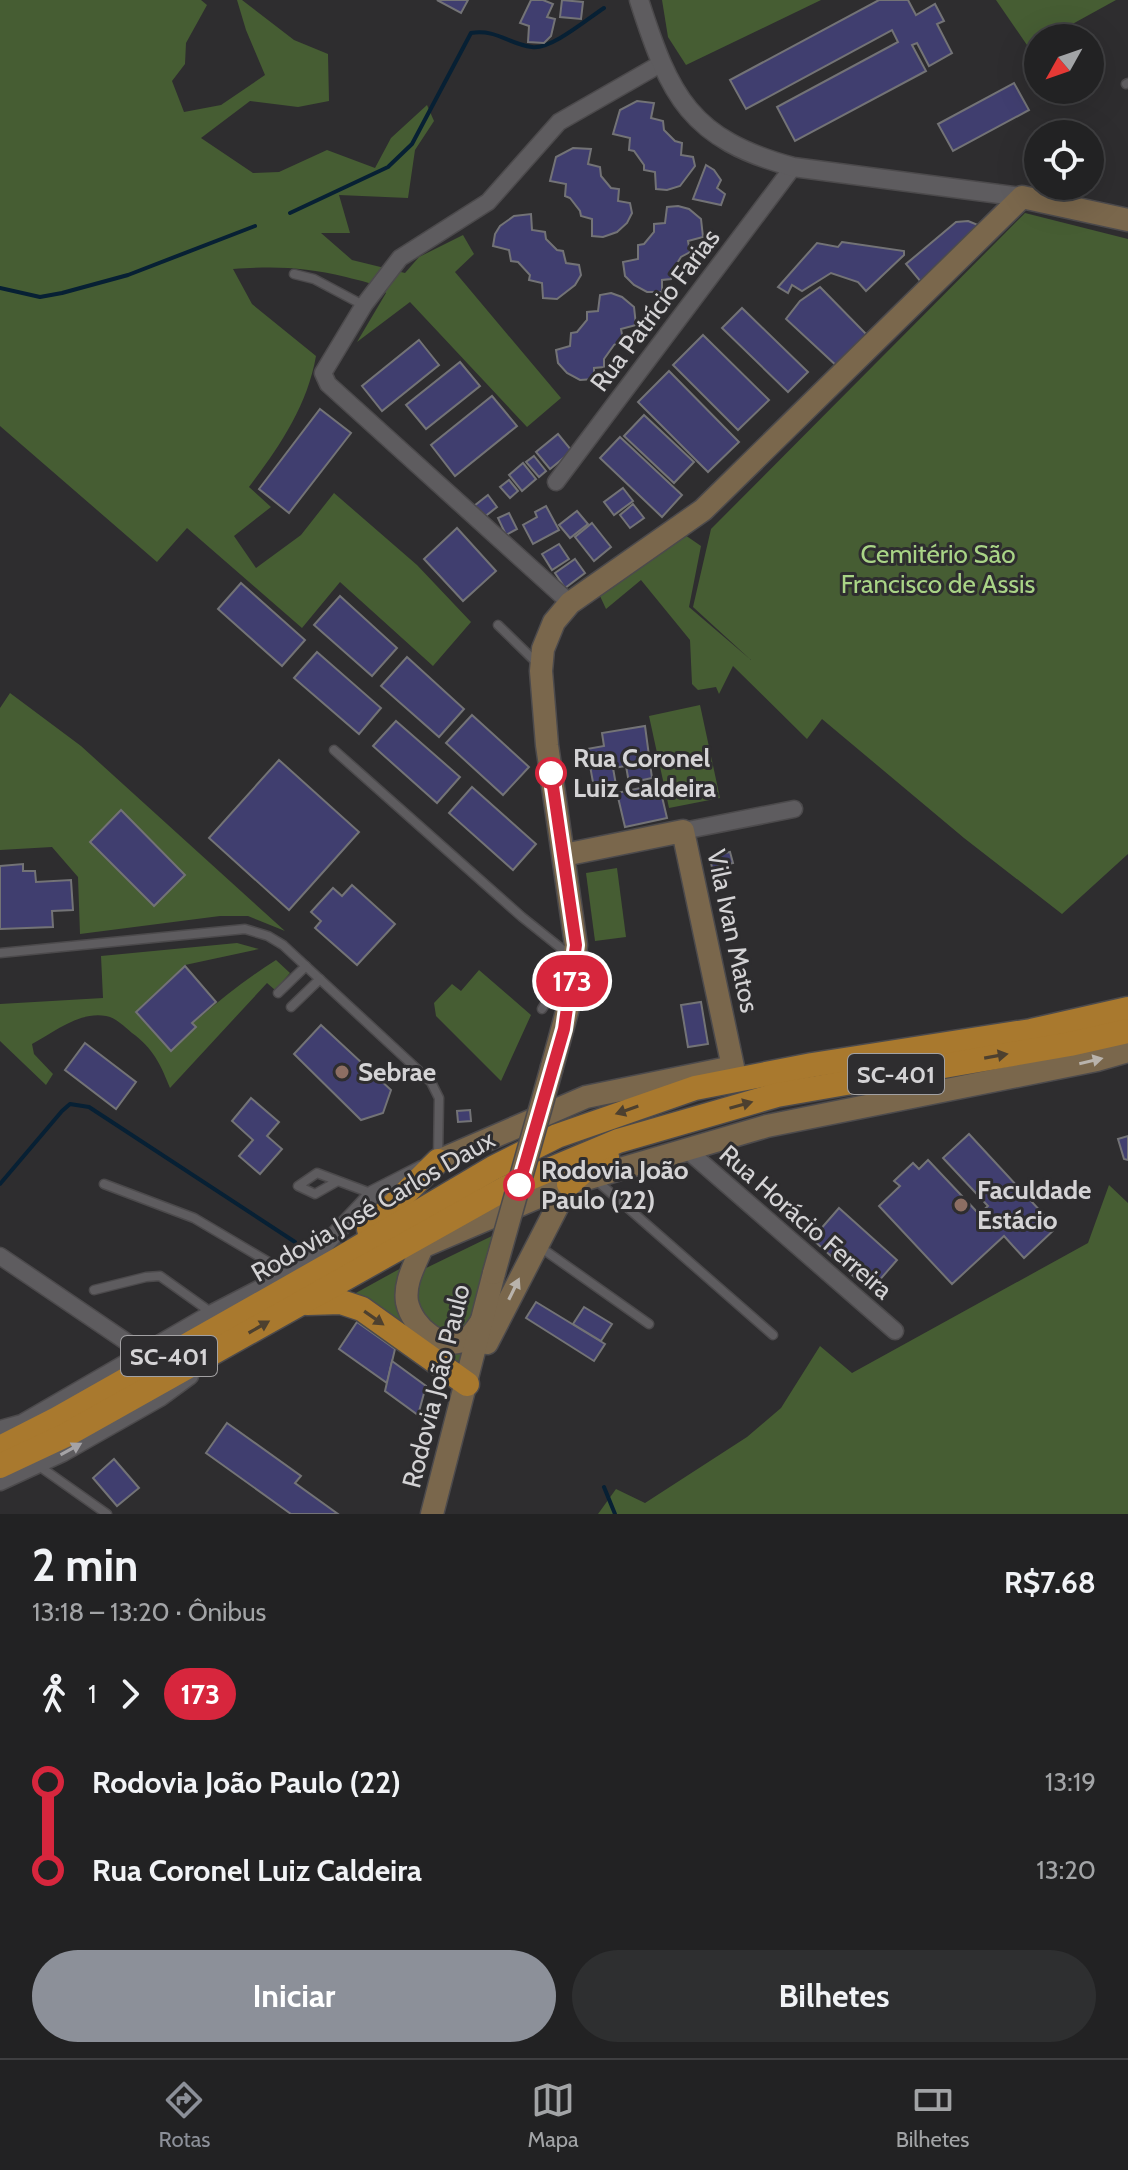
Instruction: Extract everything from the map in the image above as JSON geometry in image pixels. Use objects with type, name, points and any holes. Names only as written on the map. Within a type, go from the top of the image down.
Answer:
[{"type":"highway","name":"Rodovia José Carlos Daux","points":[[0,1448],[38,1430],[336,1261],[493,1168],[557,1136],[695,1088],[812,1065],[1031,1031],[1128,1009]]},
{"type":"highway","name":"Rodovia José Carlos Daux","points":[[0,1466],[40,1450],[506,1188],[618,1141],[777,1095],[1128,1031]]},
{"type":"highway","points":[[733,1067],[812,1065]]},
{"type":"highway","points":[[569,1184],[587,1168],[666,1127]]},
{"type":"highway","points":[[336,1261],[438,1161]]},
{"type":"highway","points":[[390,1254],[422,1247]]},
{"type":"highway","points":[[300,1303],[351,1303],[467,1384]]},
{"type":"main road","points":[[575,959],[575,926],[547,745],[541,666],[543,649],[554,622],[570,603],[703,510],[1022,197],[1128,220]]},
{"type":"main road","name":"Vila Ivan Matos","points":[[564,855],[683,831],[733,1067]]},
{"type":"main road","name":"Rodovia João Paulo","points":[[432,1514],[494,1273],[564,1029],[575,959]]},
{"type":"main road","points":[[484,1317],[476,1330],[451,1343],[433,1338],[420,1327],[411,1313],[407,1286],[422,1247],[569,1184],[767,1126],[1128,1051]]},
{"type":"main road","points":[[438,1161],[586,1097],[733,1067]]},
{"type":"main road","points":[[467,1384],[569,1184]]},
{"type":"street","points":[[639,0],[662,63],[690,112],[707,129],[746,152],[793,167],[1022,197]]},
{"type":"street","points":[[570,603],[328,384],[323,373],[364,305],[400,258],[488,202],[559,122],[662,63]]},
{"type":"street","name":"Rua Patrício Farias","points":[[556,482],[671,317],[793,167]]},
{"type":"street","points":[[683,831],[794,809]]},
{"type":"street","name":"Rua Horácio Ferreira","points":[[686,1149],[895,1331]]},
{"type":"street","points":[[0,1429],[22,1423],[212,1313],[311,1260],[373,1194],[438,1161]]},
{"type":"street","points":[[0,1256],[143,1353]]},
{"type":"street","points":[[0,1482],[39,1466],[160,1398],[218,1351]]},
{"type":"lane","points":[[294,274],[314,279],[364,305]]},
{"type":"lane","points":[[498,625],[541,666]]},
{"type":"lane","points":[[334,750],[522,917],[575,959],[542,1009]]},
{"type":"lane","points":[[0,953],[245,929],[268,936],[283,945],[431,1082],[439,1098],[438,1161]]},
{"type":"lane","points":[[278,993],[306,966]]},
{"type":"lane","points":[[291,1007],[320,979]]},
{"type":"lane","points":[[593,1177],[773,1335]]},
{"type":"lane","points":[[336,1182],[373,1194]]},
{"type":"lane","points":[[104,1184],[194,1218],[288,1273]]},
{"type":"lane","points":[[536,1245],[649,1324]]},
{"type":"lane","points":[[94,1290],[160,1276],[212,1313]]},
{"type":"lane","points":[[39,1466],[107,1514]]},
{"type":"green space","points":[[0,0],[201,0],[207,5],[186,43],[185,64],[172,81],[184,112],[221,105],[265,75],[237,0],[242,0],[294,40],[328,54],[329,101],[298,107],[250,101],[201,138],[253,173],[279,172],[327,150],[375,168],[391,138],[427,105],[434,121],[415,150],[408,198],[339,195],[350,233],[321,233],[352,260],[405,273],[419,257],[463,235],[474,254],[455,272],[561,398],[527,427],[410,302],[357,342],[386,293],[377,286],[303,269],[233,269],[252,304],[316,356],[299,409],[249,487],[271,507],[234,536],[256,568],[301,535],[334,493],[417,565],[471,622],[433,666],[340,582],[302,628],[187,528],[157,562],[0,426]]},
{"type":"green space","points":[[662,0],[821,0],[686,65],[668,37]]},
{"type":"green space","points":[[996,0],[1116,0],[1072,24],[1024,24],[1024,41]]},
{"type":"green space","name":"Cemitério São Francisco de Assis","points":[[1025,213],[1128,239],[1128,854],[1062,914],[964,838],[822,719],[807,739],[733,666],[719,694],[716,687],[698,690],[692,684],[690,640],[641,580],[606,609],[600,596],[685,535],[701,546],[689,607],[751,660],[693,607],[711,529]]},
{"type":"green space","points":[[10,693],[81,746],[285,931],[248,916],[220,916],[80,934],[78,877],[52,847],[0,850],[0,708]]},
{"type":"green space","points":[[700,705],[720,798],[669,808],[649,716]]},
{"type":"green space","points":[[617,868],[626,937],[595,941],[586,873]]},
{"type":"green space","points":[[237,943],[259,949],[185,965],[135,1012],[171,1051],[196,1028],[193,1023],[265,967],[276,960],[290,973],[275,990],[267,983],[170,1088],[151,1051],[123,1025],[109,1017],[96,1015],[77,1019],[32,1044],[34,1054],[53,1074],[46,1085],[0,1041],[0,1004],[103,998],[101,956]]},
{"type":"green space","points":[[479,970],[531,1015],[501,1081],[436,1016],[434,1003],[452,984],[461,991]]},
{"type":"green space","points":[[1109,1185],[1128,1203],[1128,1514],[598,1514],[616,1489],[645,1503],[747,1437],[781,1408],[820,1346],[852,1373],[1088,1243]]},
{"type":"green space","points":[[494,1235],[474,1321],[464,1332],[441,1333],[419,1305],[422,1270]]},
{"type":"green space","points":[[403,1267],[406,1320],[469,1347],[461,1368],[354,1294]]},
{"type":"building","points":[[437,0],[468,0],[461,13]]},
{"type":"building","points":[[531,0],[553,4],[547,17],[555,19],[551,36],[544,43],[528,42],[529,26],[520,23]]},
{"type":"building","points":[[562,0],[583,2],[581,19],[560,17]]},
{"type":"building","points":[[879,0],[908,0],[916,15],[935,4],[944,21],[937,24],[952,53],[929,66],[917,43],[912,45],[926,71],[795,141],[777,107],[898,42],[892,30],[746,109],[730,80]]},
{"type":"building","points":[[1014,83],[1029,110],[953,151],[938,124]]},
{"type":"building","points":[[637,101],[654,103],[651,118],[663,121],[664,130],[675,141],[682,143],[681,155],[693,157],[695,166],[680,186],[656,189],[655,172],[644,170],[634,151],[629,150],[630,138],[613,134],[620,110]]},
{"type":"building","points":[[573,148],[591,149],[588,164],[600,167],[601,176],[611,188],[619,189],[618,201],[630,203],[632,213],[617,232],[603,237],[592,236],[592,219],[581,216],[570,198],[565,196],[566,184],[550,181],[556,157]]},
{"type":"building","points":[[706,165],[721,180],[717,188],[725,194],[721,205],[693,199]]},
{"type":"building","points":[[667,207],[689,209],[701,219],[703,237],[688,241],[690,252],[681,257],[672,271],[671,279],[662,280],[662,292],[647,292],[625,276],[623,262],[638,259],[638,245],[644,244],[654,232],[654,224],[665,223]]},
{"type":"building","points":[[531,214],[532,230],[545,232],[546,239],[557,250],[563,251],[566,263],[579,265],[581,275],[575,285],[557,299],[543,298],[542,283],[529,280],[530,275],[518,262],[511,261],[509,250],[493,246],[500,226],[514,216]]},
{"type":"building","points":[[968,221],[978,225],[921,282],[906,264],[956,222]]},
{"type":"building","points":[[842,242],[904,251],[904,255],[866,291],[858,282],[831,273],[802,291],[792,285],[788,293],[778,287],[817,243],[838,247]]},
{"type":"building","points":[[820,287],[869,337],[839,368],[786,319],[800,301]]},
{"type":"building","points":[[611,293],[634,307],[636,325],[621,329],[623,340],[614,345],[604,359],[604,367],[594,368],[594,379],[580,380],[567,373],[558,363],[556,350],[570,346],[571,333],[577,332],[587,320],[587,312],[598,311],[600,295]]},
{"type":"building","points":[[742,308],[808,372],[788,392],[722,328]]},
{"type":"building","points":[[703,335],[769,400],[738,430],[673,365]]},
{"type":"building","points":[[419,340],[439,365],[382,411],[362,386]]},
{"type":"building","points":[[460,362],[480,386],[426,429],[406,405]]},
{"type":"building","points":[[669,371],[739,442],[708,472],[638,402]]},
{"type":"building","points":[[492,396],[517,426],[455,476],[431,445]]},
{"type":"building","points":[[320,409],[351,433],[289,513],[259,489]]},
{"type":"building","points":[[644,415],[694,462],[674,483],[624,436]]},
{"type":"building","points":[[558,434],[572,451],[550,469],[536,452]]},
{"type":"building","points":[[620,437],[682,495],[662,517],[600,458]]},
{"type":"building","points":[[534,456],[546,471],[539,477],[526,462]]},
{"type":"building","points":[[523,463],[536,479],[522,491],[509,475]]},
{"type":"building","points":[[509,480],[518,491],[510,498],[500,487]]},
{"type":"building","points":[[623,488],[633,501],[614,515],[604,502]]},
{"type":"building","points":[[488,495],[497,507],[483,518],[474,506]]},
{"type":"building","points":[[633,504],[644,518],[630,528],[620,515]]},
{"type":"building","points":[[546,506],[559,530],[533,544],[523,525],[537,517],[535,512]]},
{"type":"building","points":[[577,511],[588,524],[570,538],[559,525]]},
{"type":"building","points":[[509,513],[517,529],[506,535],[498,518]]},
{"type":"building","points":[[592,523],[611,547],[594,561],[575,537]]},
{"type":"building","points":[[457,528],[496,571],[463,601],[424,559]]},
{"type":"building","points":[[559,544],[569,559],[552,570],[542,554]]},
{"type":"building","points":[[575,559],[585,573],[565,588],[555,573]]},
{"type":"building","points":[[241,583],[305,640],[282,666],[218,609]]},
{"type":"building","points":[[340,596],[397,648],[372,676],[314,625]]},
{"type":"building","points":[[317,652],[381,708],[359,734],[294,678]]},
{"type":"building","points":[[407,657],[464,709],[439,737],[381,686]]},
{"type":"building","points":[[472,715],[529,767],[503,795],[446,743]]},
{"type":"building","points":[[396,721],[460,777],[437,803],[373,746]]},
{"type":"building","points":[[645,726],[652,778],[629,783],[626,766],[613,768],[616,785],[594,788],[587,749],[604,746],[602,733]]},
{"type":"building","points":[[279,760],[359,832],[289,910],[209,838]]},
{"type":"building","points":[[659,784],[667,818],[625,827],[617,793]]},
{"type":"building","points":[[472,787],[536,844],[513,870],[449,813]]},
{"type":"building","points":[[121,810],[185,875],[154,906],[90,842]]},
{"type":"building","points":[[730,852],[733,863],[712,868],[710,856]]},
{"type":"building","points":[[23,864],[23,871],[35,871],[36,882],[71,880],[73,910],[52,911],[53,927],[0,929],[0,866]]},
{"type":"building","points":[[352,885],[395,924],[357,965],[315,928],[321,921],[311,912],[333,888],[342,896]]},
{"type":"building","points":[[185,966],[216,1002],[192,1023],[196,1027],[171,1051],[136,1012]]},
{"type":"building","points":[[701,1002],[708,1044],[688,1047],[681,1005]]},
{"type":"building","name":"Sebrae","points":[[321,1025],[391,1090],[383,1113],[361,1120],[294,1054]]},
{"type":"building","points":[[85,1043],[136,1082],[116,1109],[65,1070]]},
{"type":"building","points":[[251,1098],[279,1122],[267,1136],[282,1149],[260,1174],[239,1156],[253,1140],[232,1121]]},
{"type":"building","points":[[470,1110],[471,1121],[458,1122],[457,1111]]},
{"type":"building","points":[[969,1134],[1056,1228],[1024,1258],[1004,1236],[952,1284],[879,1206],[900,1186],[894,1181],[913,1163],[919,1169],[928,1160],[979,1214],[988,1206],[943,1158]]},
{"type":"building","points":[[1128,1136],[1128,1160],[1124,1159],[1118,1139]]},
{"type":"building","points":[[839,1208],[897,1260],[870,1291],[812,1239]]},
{"type":"building","points":[[536,1302],[605,1344],[594,1361],[526,1318]]},
{"type":"building","points":[[584,1307],[612,1324],[601,1341],[573,1324]]},
{"type":"building","points":[[357,1322],[395,1349],[387,1383],[339,1349]]},
{"type":"building","points":[[392,1361],[426,1386],[418,1415],[385,1391]]},
{"type":"building","points":[[227,1423],[301,1476],[295,1483],[338,1514],[291,1514],[206,1453]]},
{"type":"building","points":[[114,1459],[139,1488],[117,1506],[93,1478]]},
{"type":"waterway","points":[[290,213],[388,167],[412,144],[471,33],[488,33],[540,47],[559,39],[604,8]]},
{"type":"waterway","points":[[0,288],[40,297],[62,293],[128,275],[255,226]]},
{"type":"waterway","points":[[0,1184],[70,1104],[89,1107],[295,1242]]},
{"type":"waterway","points":[[604,1487],[615,1514]]},
{"type":"bus line","name":"173","points":[[519,1185],[564,1029],[576,945],[551,773]]},
{"type":"place","name":"Rua Coronel Luiz Caldeira","points":[[551,773]]},
{"type":"place","name":"Sebrae","points":[[342,1072]]},
{"type":"place","name":"Rodovia João Paulo (22)","points":[[519,1185]]},
{"type":"place","name":"Faculdade Estácio","points":[[961,1205]]}]
